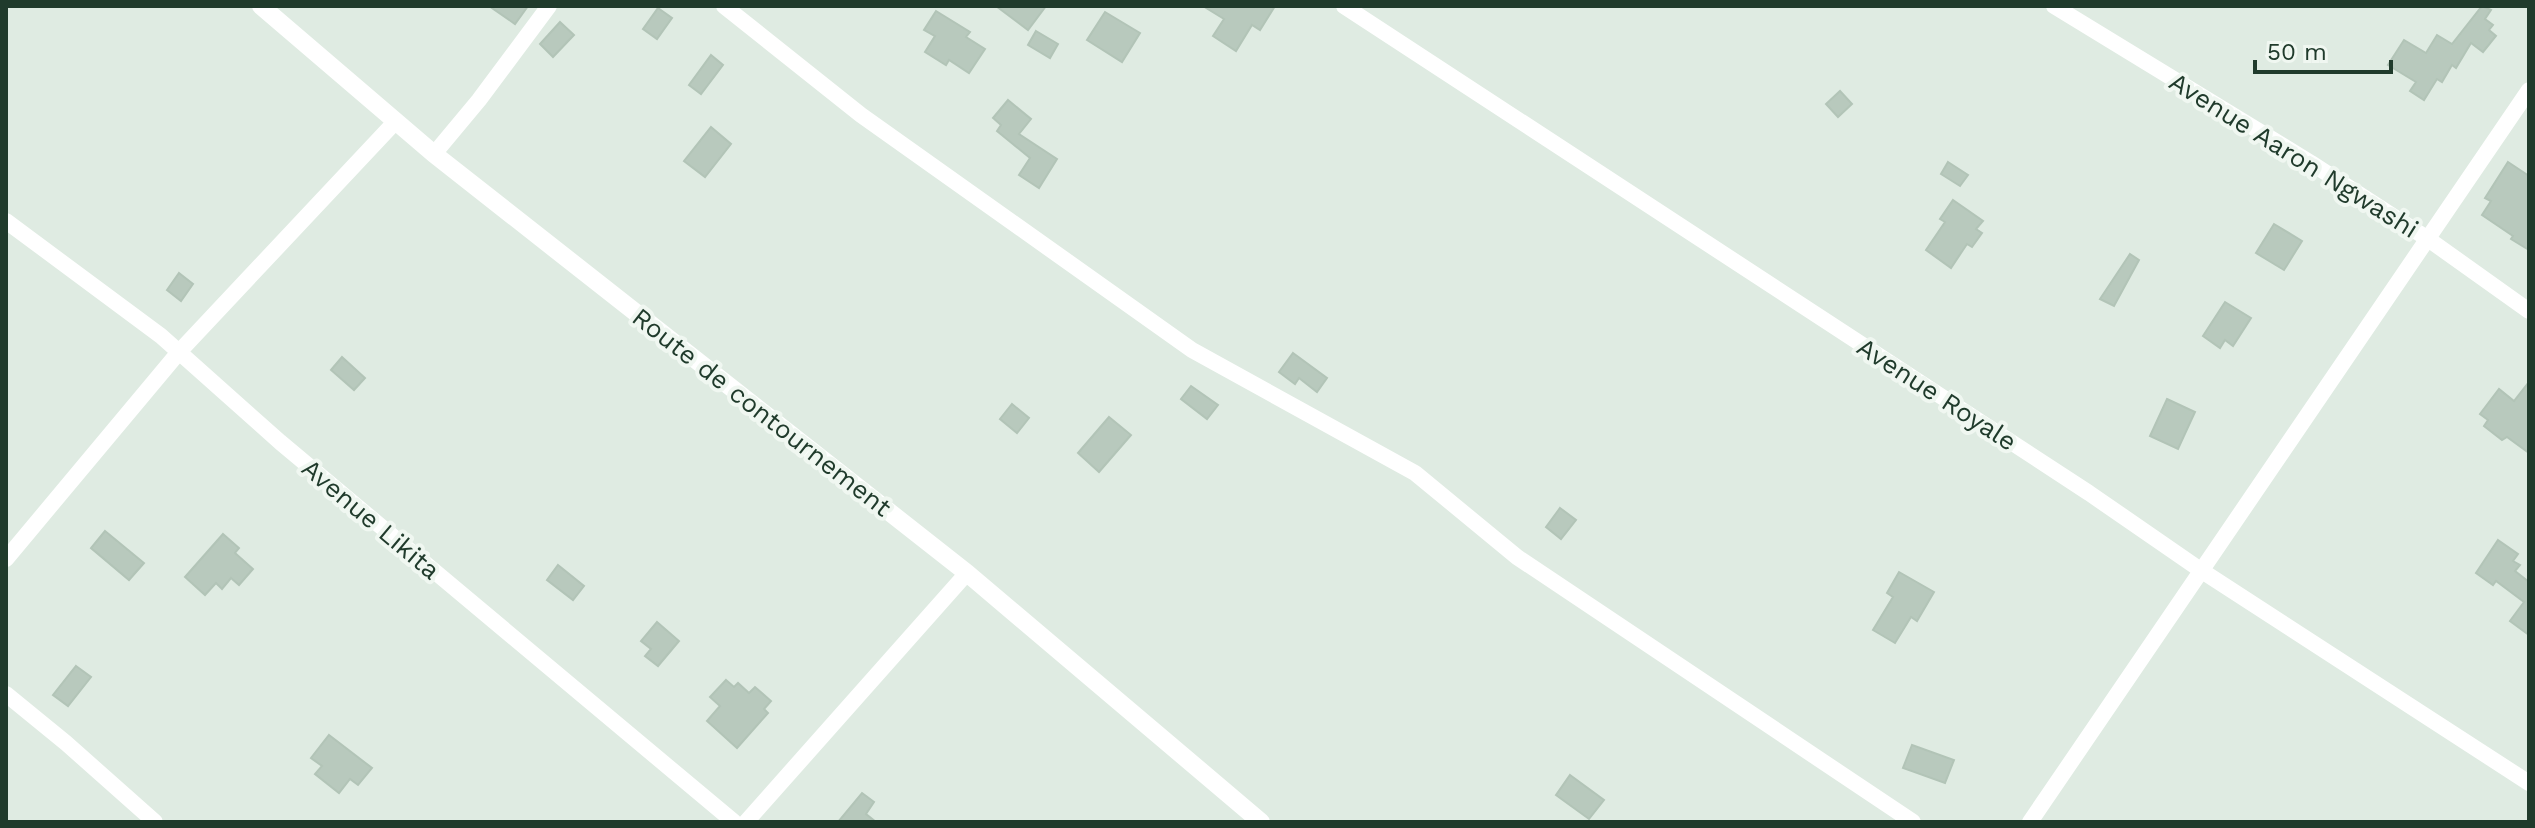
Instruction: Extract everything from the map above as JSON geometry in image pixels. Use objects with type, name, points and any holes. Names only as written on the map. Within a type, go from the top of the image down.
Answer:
[{"type":"street","name":"Route de contournement","points":[[261,6],[434,154],[967,573],[1261,822]]},
{"type":"street","points":[[434,154],[479,100],[549,6]]},
{"type":"street","points":[[724,6],[861,115],[1192,350],[1415,473],[1517,557],[1913,822]]},
{"type":"street","name":"Avenue Royale","points":[[1344,6],[2529,783]]},
{"type":"street","name":"Avenue Aaron Ngwashi","points":[[2054,6],[2311,163],[2428,239],[2529,311]]},
{"type":"street","points":[[2030,822],[2529,90]]},
{"type":"street","points":[[6,559],[179,352],[396,121]]},
{"type":"street","name":"Avenue Likita","points":[[6,221],[179,352],[280,442],[734,822]]},
{"type":"street","points":[[746,822],[967,573]]},
{"type":"street","points":[[6,694],[155,822]]},
{"type":"building","points":[[489,6],[528,6],[515,24]]},
{"type":"building","points":[[996,6],[1046,6],[1028,30]]},
{"type":"building","points":[[1203,6],[1275,6],[1260,30],[1252,25],[1236,51],[1213,36],[1224,19]]},
{"type":"building","points":[[2482,6],[2491,10],[2485,19],[2493,25],[2489,30],[2496,36],[2483,52],[2471,43],[2456,68],[2452,65],[2442,82],[2437,79],[2424,100],[2410,91],[2416,82],[2388,65],[2404,40],[2426,53],[2437,35],[2452,44]]},
{"type":"building","points":[[658,8],[672,18],[657,39],[643,29]]},
{"type":"building","points":[[936,11],[970,32],[966,37],[985,49],[969,73],[949,60],[946,65],[925,52],[935,36],[924,30]]},
{"type":"building","points":[[1105,12],[1140,33],[1122,62],[1087,40]]},
{"type":"building","points":[[560,22],[574,35],[553,57],[540,44]]},
{"type":"building","points":[[1036,31],[1058,44],[1050,58],[1028,45]]},
{"type":"building","points":[[711,55],[723,65],[701,94],[689,85]]},
{"type":"building","points":[[1840,91],[1852,104],[1838,117],[1826,104]]},
{"type":"building","points":[[1008,100],[1031,119],[1019,134],[1057,159],[1039,188],[1019,175],[1030,158],[997,131],[1001,125],[993,118]]},
{"type":"building","points":[[711,127],[731,144],[705,177],[684,161]]},
{"type":"building","points":[[1948,162],[1968,175],[1960,186],[1941,174]]},
{"type":"building","points":[[2508,162],[2529,176],[2529,250],[2482,215],[2491,201],[2485,198]]},
{"type":"building","points":[[1953,200],[1983,221],[1976,229],[1982,233],[1972,247],[1967,244],[1951,268],[1926,250],[1945,222],[1940,219]]},
{"type":"building","points":[[2274,224],[2302,241],[2284,270],[2256,253]]},
{"type":"building","points":[[2130,254],[2139,260],[2114,306],[2100,299]]},
{"type":"building","points":[[179,273],[193,284],[181,301],[167,290]]},
{"type":"building","points":[[2225,302],[2251,318],[2233,346],[2225,340],[2220,348],[2203,336]]},
{"type":"building","points":[[1293,353],[1327,378],[1317,392],[1299,378],[1295,384],[1279,372]]},
{"type":"building","points":[[342,357],[365,378],[354,390],[331,370]]},
{"type":"building","points":[[2529,382],[2529,453],[2507,437],[2502,440],[2484,426],[2488,420],[2480,414],[2499,389],[2514,401]]},
{"type":"building","points":[[1191,386],[1218,405],[1207,419],[1181,399]]},
{"type":"building","points":[[2167,399],[2195,412],[2178,449],[2150,436]]},
{"type":"building","points":[[1012,404],[1029,418],[1017,433],[1000,419]]},
{"type":"building","points":[[1109,417],[1131,435],[1099,472],[1078,453]]},
{"type":"building","points":[[1560,508],[1576,520],[1561,539],[1546,527]]},
{"type":"building","points":[[105,531],[144,563],[129,580],[91,548]]},
{"type":"building","points":[[223,534],[239,548],[235,553],[253,569],[239,585],[231,578],[222,589],[216,583],[205,595],[185,577]]},
{"type":"building","points":[[2498,540],[2518,554],[2513,561],[2520,565],[2515,571],[2529,582],[2529,635],[2510,621],[2524,602],[2496,581],[2493,585],[2476,573]]},
{"type":"building","points":[[558,565],[584,586],[573,600],[547,580]]},
{"type":"building","points":[[1899,572],[1934,592],[1917,621],[1911,617],[1895,643],[1873,630],[1893,597],[1887,593]]},
{"type":"building","points":[[657,622],[679,641],[658,666],[645,656],[651,649],[641,641]]},
{"type":"building","points":[[76,666],[91,677],[68,706],[53,695]]},
{"type":"building","points":[[726,680],[734,687],[738,683],[749,693],[755,687],[771,701],[764,709],[768,713],[737,748],[707,721],[720,706],[710,697]]},
{"type":"building","points":[[329,735],[372,768],[358,785],[350,779],[339,793],[315,774],[322,766],[311,758]]},
{"type":"building","points":[[1912,745],[1954,760],[1945,783],[1903,768]]},
{"type":"building","points":[[1570,775],[1604,800],[1589,819],[1556,795]]},
{"type":"building","points":[[862,793],[874,802],[866,814],[876,822],[838,822]]}]
